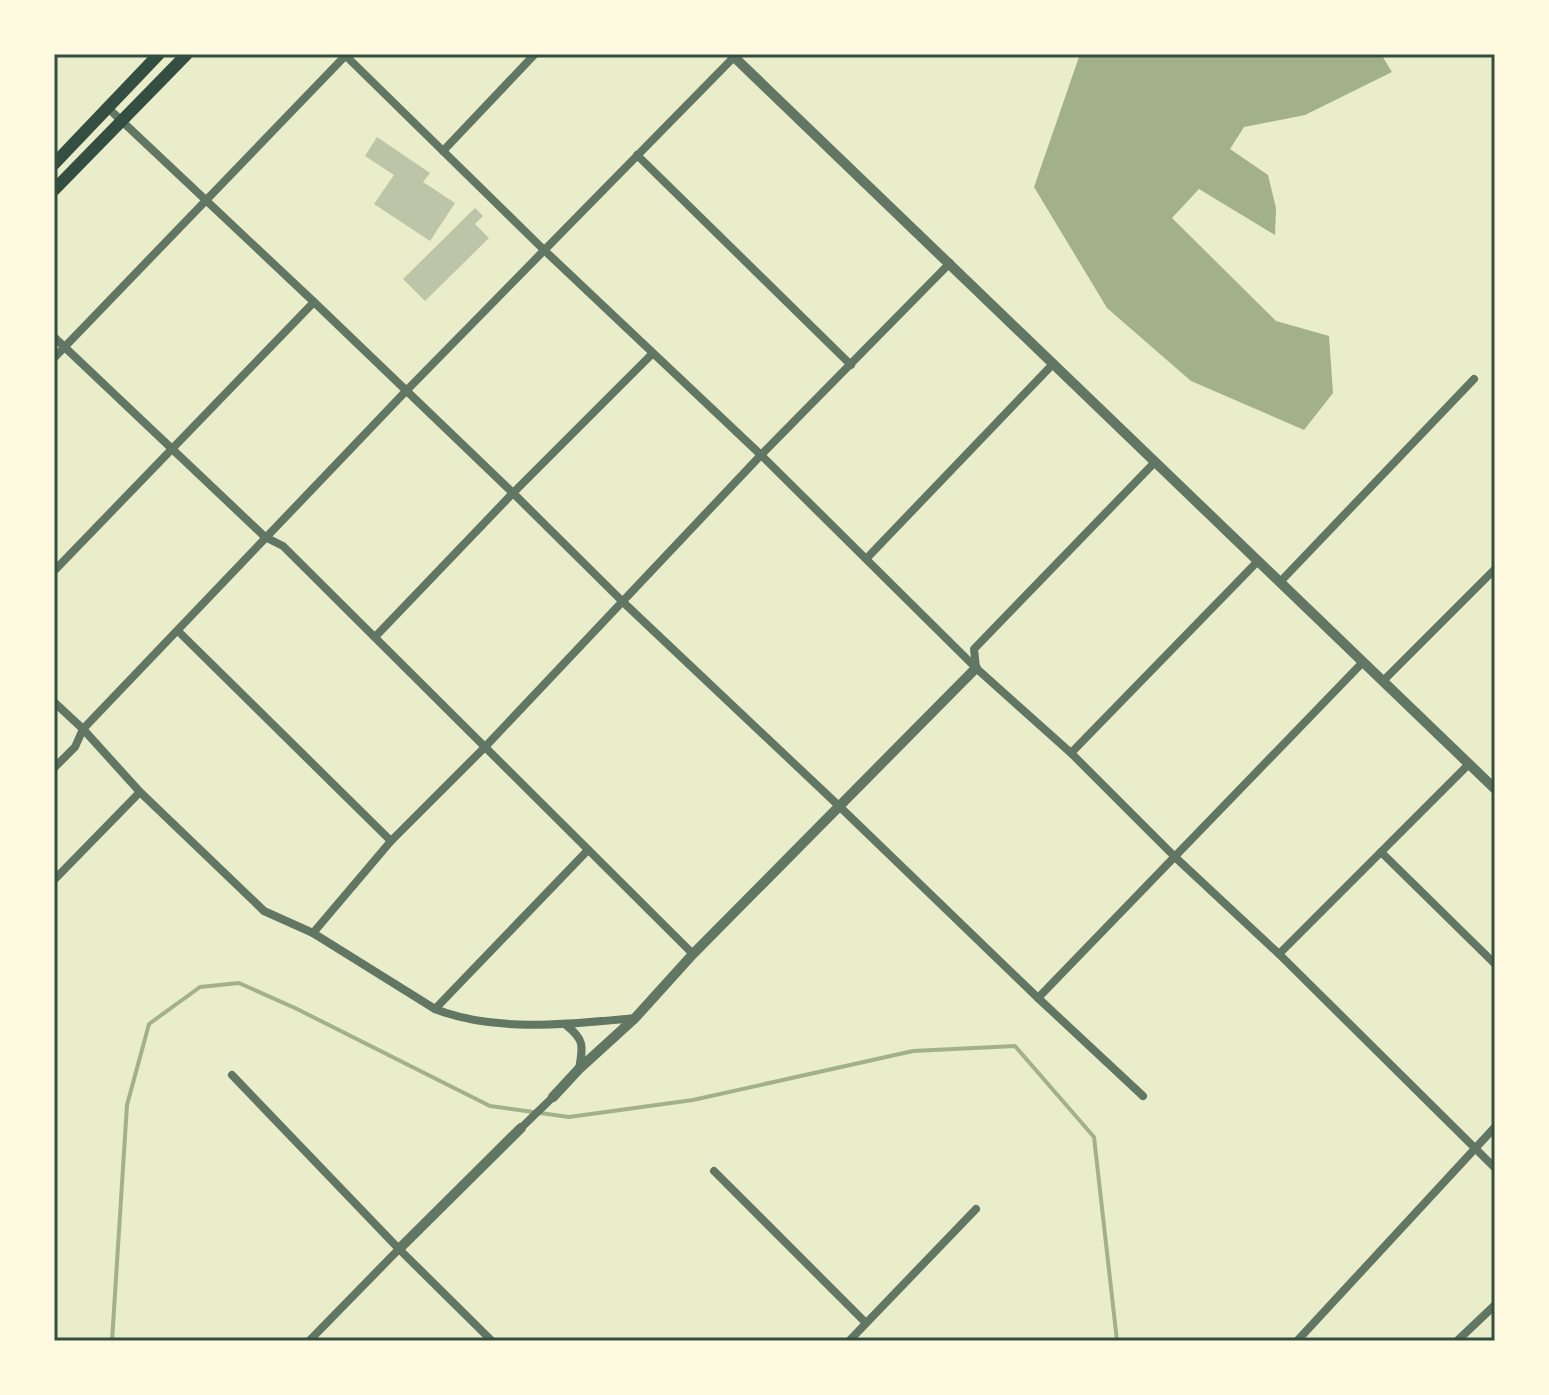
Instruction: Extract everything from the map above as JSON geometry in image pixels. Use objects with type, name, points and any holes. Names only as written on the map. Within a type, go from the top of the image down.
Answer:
[{"type":"main road","points":[[54,164],[159,54]]},
{"type":"main road","points":[[54,190],[187,54]]},
{"type":"street","points":[[54,358],[346,54],[543,249],[867,558],[976,668],[1071,753],[1175,857],[1279,954],[1495,1168]]},
{"type":"street","points":[[443,151],[535,54]]},
{"type":"street","points":[[54,768],[75,747],[83,729],[265,537],[733,55],[1495,789]]},
{"type":"street","points":[[108,108],[1143,1096]]},
{"type":"street","points":[[637,155],[851,365]]},
{"type":"street","points":[[313,933],[391,841],[950,263]]},
{"type":"street","points":[[54,571],[314,302]]},
{"type":"street","points":[[54,337],[265,537],[283,546],[693,954]]},
{"type":"street","points":[[375,637],[652,354]]},
{"type":"street","points":[[867,558],[1053,364]]},
{"type":"street","points":[[1280,582],[1474,379]]},
{"type":"street","points":[[976,668],[974,649],[1155,462]]},
{"type":"street","points":[[1071,753],[1258,561]]},
{"type":"street","points":[[1383,681],[1495,569]]},
{"type":"street","points":[[178,631],[391,841]]},
{"type":"street","points":[[1038,998],[1363,662]]},
{"type":"street","points":[[309,1341],[579,1069],[635,1018],[693,954],[976,668]]},
{"type":"street","points":[[54,702],[140,792],[264,911],[313,933],[435,1009],[455,1018],[484,1022],[566,1025],[635,1018]]},
{"type":"street","points":[[1279,954],[1469,764]]},
{"type":"street","points":[[54,880],[140,792]]},
{"type":"street","points":[[435,1009],[588,850]]},
{"type":"street","points":[[1381,852],[1495,964]]},
{"type":"street","points":[[566,1025],[579,1035],[582,1050],[579,1069]]},
{"type":"street","points":[[232,1075],[492,1341]]},
{"type":"street","points":[[1297,1341],[1495,1127]]},
{"type":"street","points":[[714,1171],[866,1323]]},
{"type":"street","points":[[849,1341],[976,1209]]},
{"type":"street","points":[[1457,1341],[1495,1305]]},
{"type":"shaded area","points":[[1080,54],[1381,54],[1392,72],[1305,115],[1244,127],[1230,149],[1268,175],[1276,208],[1275,235],[1199,189],[1172,218],[1276,321],[1329,336],[1333,393],[1304,430],[1191,381],[1107,308],[1034,187]]},
{"type":"building","points":[[377,137],[430,173],[423,182],[455,203],[430,241],[374,204],[394,175],[365,156]]},
{"type":"building","points":[[475,208],[483,216],[475,224],[489,238],[425,301],[403,279]]},
{"type":"waterway","points":[[112,1341],[127,1105],[149,1024],[200,987],[239,983],[490,1106],[569,1117],[693,1100],[913,1051],[1015,1046],[1094,1137],[1117,1341]]}]
